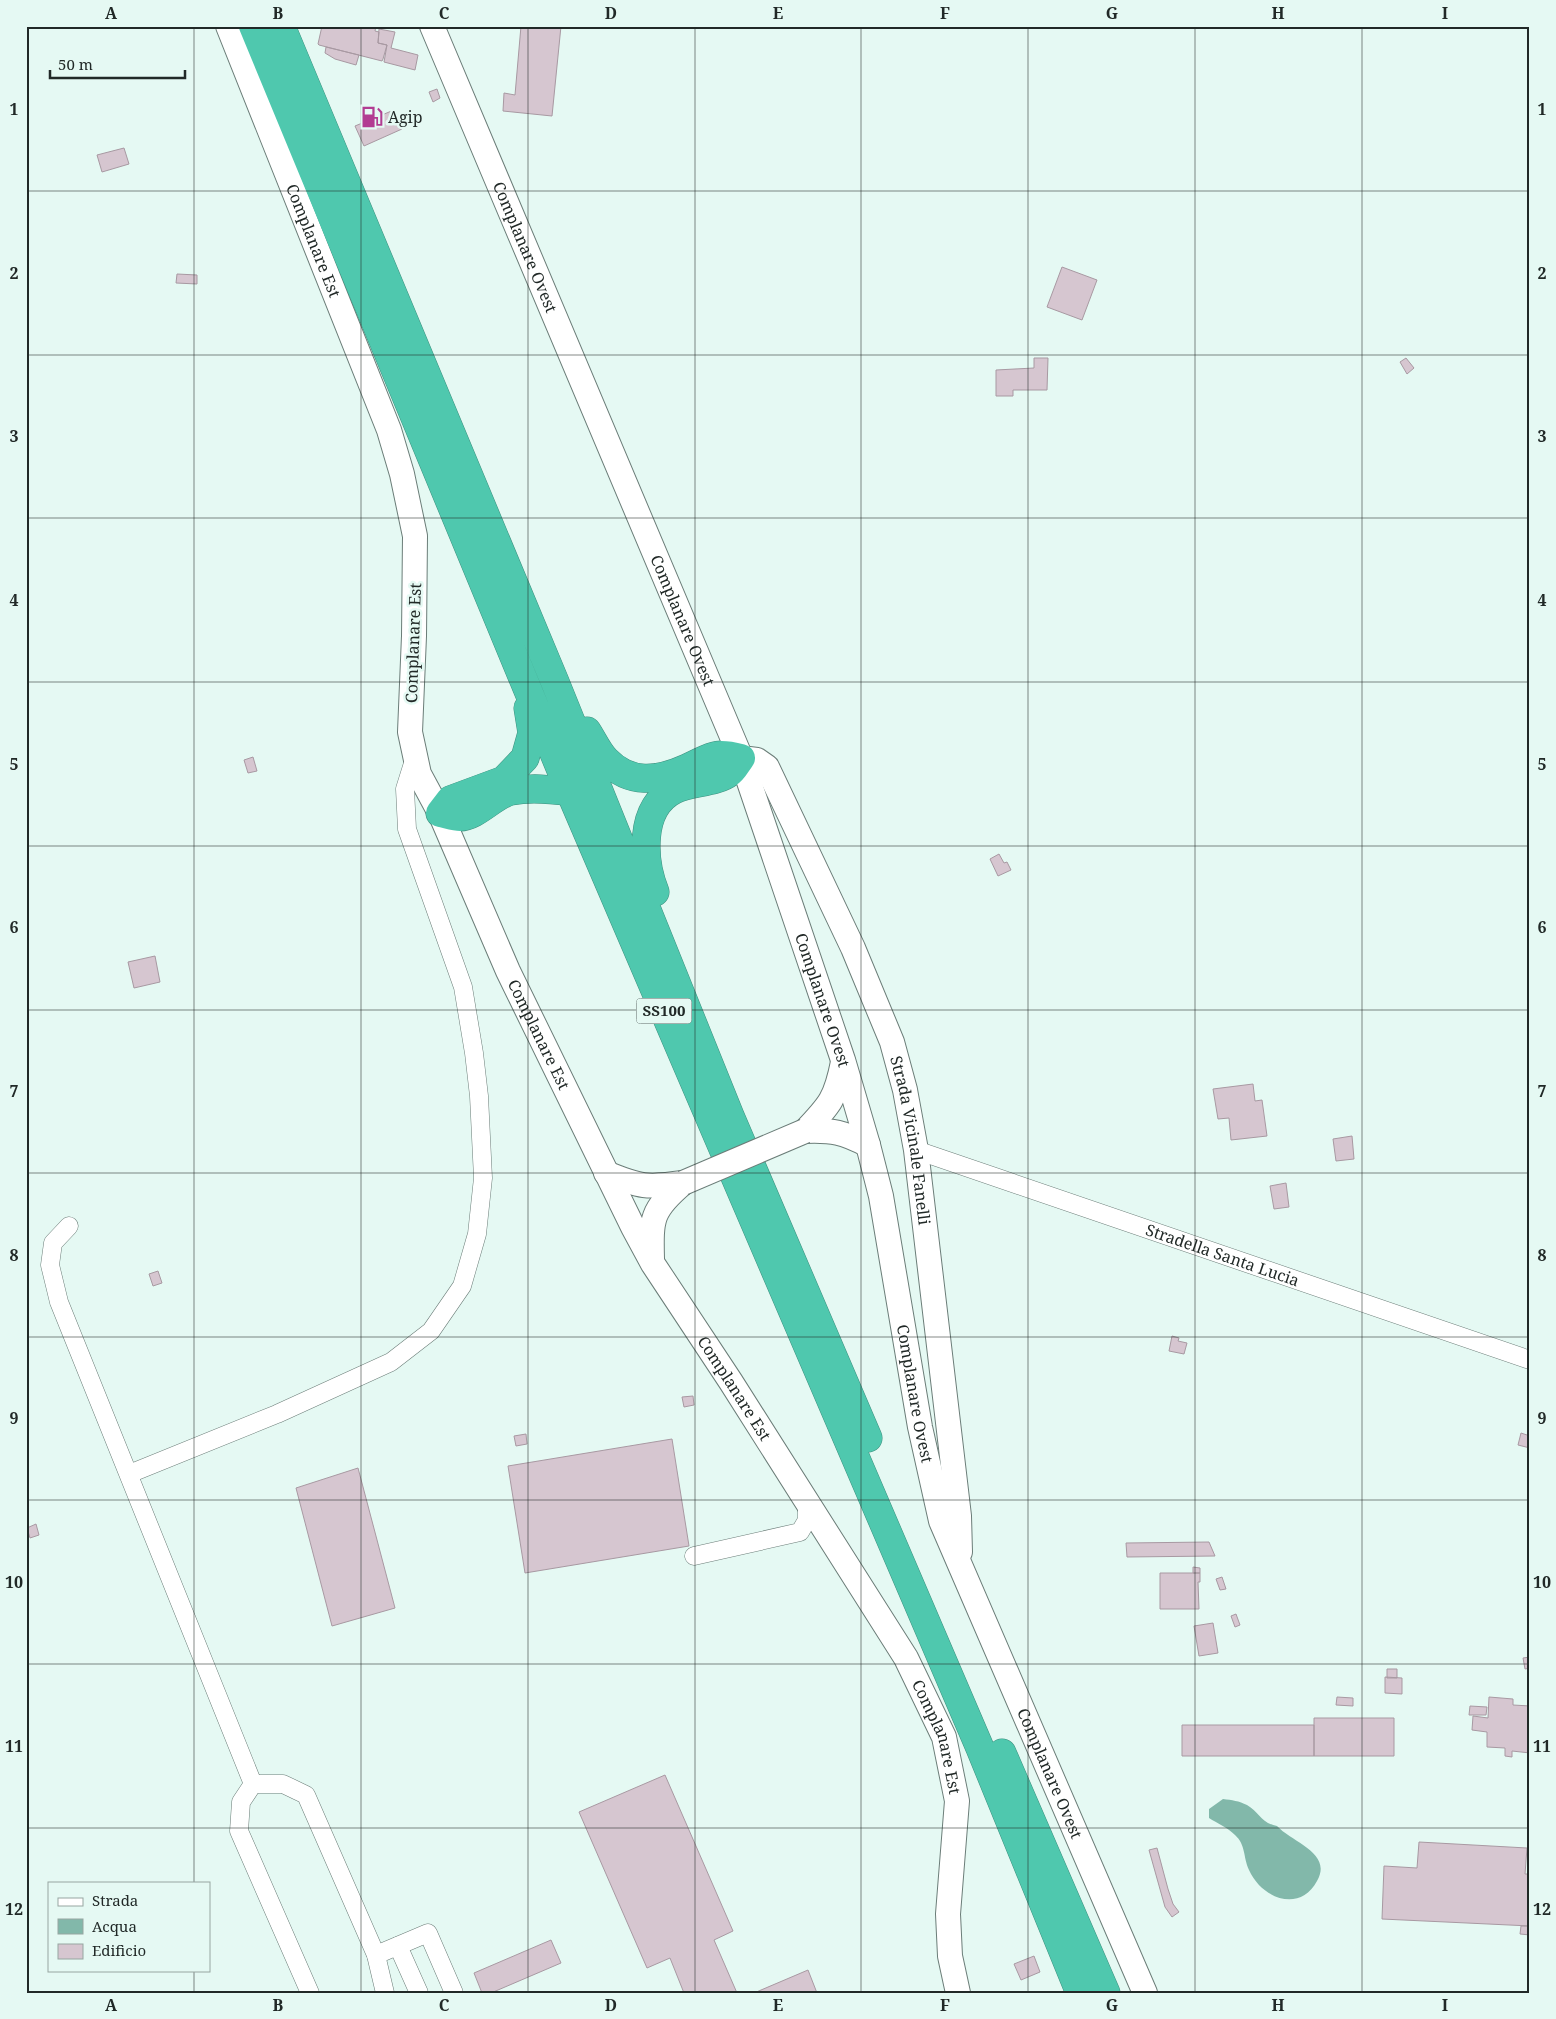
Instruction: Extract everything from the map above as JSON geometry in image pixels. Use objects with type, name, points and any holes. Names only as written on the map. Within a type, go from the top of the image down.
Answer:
[{"type":"highway","name":"SS100","points":[[253,26],[522,672],[570,792],[980,1748],[1080,1993]]},
{"type":"highway","name":"SS100","points":[[281,26],[554,682],[730,1116],[1106,1993]]},
{"type":"highway","name":"SS100","points":[[440,813],[450,800],[504,780],[525,758],[532,733],[522,672]]},
{"type":"highway","name":"SS100","points":[[554,682],[605,759],[619,771],[636,778],[659,779],[688,768],[709,756],[724,754],[741,758],[729,773],[716,779],[693,782],[672,791],[659,803],[651,818],[646,837],[648,875],[706,1017],[730,1116]]},
{"type":"highway","points":[[440,813],[460,817],[470,814],[488,801],[510,791],[541,788],[570,792]]},
{"type":"main road","name":"Complanare Est","points":[[228,26],[388,430],[402,474],[415,536],[414,636],[410,732],[419,774],[440,813],[508,971],[606,1173],[653,1264],[807,1501],[906,1658],[944,1737],[957,1801],[948,1914],[950,1956],[958,1993]]},
{"type":"main road","name":"Complanare Ovest","points":[[432,26],[741,758],[843,1060],[868,1145],[881,1196],[922,1437],[941,1521],[1145,1993]]},
{"type":"main road","name":"Strada Vicinale Fanelli","points":[[741,758],[757,760],[766,767],[853,948],[892,1042],[905,1090],[916,1150],[958,1516],[961,1569]]},
{"type":"main road","points":[[805,1131],[826,1110],[838,1089],[843,1060]]},
{"type":"main road","points":[[606,1173],[632,1184],[653,1187],[683,1183],[805,1131],[829,1130],[848,1134],[868,1145]]},
{"type":"main road","points":[[653,1264],[652,1228],[657,1210],[669,1195],[683,1183]]},
{"type":"street","points":[[129,1474],[277,1414],[391,1362],[430,1331],[462,1286],[478,1234],[483,1178],[479,1096],[463,987],[407,829],[405,789],[415,756]]},
{"type":"street","name":"Stradella Santa Lucia","points":[[916,1150],[1530,1360]]},
{"type":"street","points":[[69,1226],[53,1243],[50,1265],[60,1302],[253,1784]]},
{"type":"street","points":[[694,1556],[800,1532],[807,1520],[807,1501]]},
{"type":"street","points":[[253,1784],[283,1784],[306,1795],[376,1955],[385,1993]]},
{"type":"street","points":[[253,1784],[241,1802],[239,1831],[310,1993]]},
{"type":"street","points":[[376,1955],[428,1933],[454,1993]]},
{"type":"street","points":[[398,1946],[419,1993]]},
{"type":"water","points":[[1223,1799],[1247,1805],[1264,1820],[1277,1826],[1316,1856],[1320,1863],[1321,1871],[1310,1891],[1301,1897],[1282,1898],[1272,1895],[1255,1880],[1247,1865],[1239,1839],[1229,1830],[1209,1818],[1209,1809]]},
{"type":"building","points":[[322,26],[376,26],[375,31],[379,32],[378,43],[387,45],[382,61],[319,45]]},
{"type":"building","points":[[521,26],[561,26],[552,116],[503,111],[504,93],[515,95]]},
{"type":"building","points":[[379,29],[395,32],[391,48],[418,55],[415,70],[384,62],[387,45],[378,43]]},
{"type":"building","points":[[326,47],[359,55],[356,65],[335,59],[325,53]]},
{"type":"building","points":[[437,89],[440,98],[433,102],[429,92]]},
{"type":"building","points":[[394,110],[402,129],[364,146],[355,126]]},
{"type":"building","points":[[124,148],[129,164],[102,172],[97,155]]},
{"type":"building","points":[[1062,267],[1097,280],[1082,320],[1047,307]]},
{"type":"building","points":[[177,274],[197,275],[197,284],[176,283]]},
{"type":"building","points":[[1034,358],[1048,358],[1047,390],[1013,390],[1013,396],[996,396],[996,370],[1034,368]]},
{"type":"building","points":[[1406,358],[1414,368],[1407,374],[1400,362]]},
{"type":"building","points":[[253,757],[257,771],[248,773],[244,760]]},
{"type":"building","points":[[999,854],[1004,863],[1007,862],[1011,870],[998,876],[990,859]]},
{"type":"building","points":[[155,956],[160,982],[134,988],[128,962]]},
{"type":"building","points":[[1253,1084],[1255,1101],[1262,1100],[1267,1136],[1231,1140],[1229,1118],[1218,1119],[1213,1089]]},
{"type":"building","points":[[1352,1136],[1354,1159],[1336,1161],[1333,1139]]},
{"type":"building","points":[[1286,1183],[1289,1207],[1274,1209],[1270,1186]]},
{"type":"building","points":[[158,1271],[162,1283],[153,1286],[149,1274]]},
{"type":"building","points":[[1172,1336],[1179,1338],[1178,1341],[1187,1343],[1184,1354],[1169,1351]]},
{"type":"building","points":[[693,1396],[694,1405],[684,1407],[682,1397]]},
{"type":"building","points":[[1521,1433],[1530,1436],[1530,1448],[1518,1445]]},
{"type":"building","points":[[526,1434],[527,1444],[516,1446],[514,1436]]},
{"type":"building","points":[[672,1439],[689,1546],[525,1573],[508,1466]]},
{"type":"building","points":[[358,1468],[395,1608],[332,1626],[296,1488]]},
{"type":"building","points":[[36,1524],[39,1535],[30,1538],[27,1528]]},
{"type":"building","points":[[1209,1542],[1215,1556],[1127,1557],[1126,1543]]},
{"type":"building","points":[[1193,1567],[1200,1568],[1200,1573],[1193,1573]]},
{"type":"building","points":[[1160,1573],[1200,1573],[1200,1582],[1198,1582],[1199,1609],[1160,1609]]},
{"type":"building","points":[[1222,1577],[1226,1589],[1220,1590],[1216,1579]]},
{"type":"building","points":[[1236,1614],[1240,1625],[1235,1627],[1231,1616]]},
{"type":"building","points":[[1213,1623],[1218,1653],[1199,1656],[1194,1626]]},
{"type":"building","points":[[1530,1657],[1530,1668],[1525,1669],[1523,1658]]},
{"type":"building","points":[[1387,1669],[1397,1669],[1397,1678],[1387,1678]]},
{"type":"building","points":[[1385,1677],[1402,1678],[1402,1694],[1385,1693]]},
{"type":"building","points":[[1337,1697],[1353,1698],[1353,1706],[1336,1705]]},
{"type":"building","points":[[1489,1697],[1513,1699],[1513,1705],[1530,1706],[1530,1753],[1512,1751],[1512,1757],[1505,1756],[1505,1748],[1487,1747],[1487,1732],[1472,1730],[1473,1716],[1488,1718]]},
{"type":"building","points":[[1470,1706],[1487,1707],[1486,1715],[1469,1715]]},
{"type":"building","points":[[1314,1718],[1394,1718],[1394,1756],[1314,1756]]},
{"type":"building","points":[[1182,1725],[1314,1725],[1314,1756],[1182,1756]]},
{"type":"building","points":[[665,1775],[733,1931],[714,1940],[737,1993],[684,1993],[670,1958],[647,1968],[579,1812]]},
{"type":"building","points":[[1419,1842],[1527,1848],[1525,1874],[1530,1874],[1530,1926],[1382,1919],[1384,1866],[1417,1868]]},
{"type":"building","points":[[1157,1848],[1173,1904],[1179,1912],[1172,1917],[1165,1907],[1149,1850]]},
{"type":"building","points":[[1521,1926],[1530,1926],[1530,1935],[1520,1934]]},
{"type":"building","points":[[551,1940],[561,1963],[491,1993],[482,1993],[474,1973]]},
{"type":"building","points":[[1034,1956],[1040,1972],[1021,1980],[1014,1964]]},
{"type":"building","points":[[808,1970],[817,1993],[754,1993]]},
{"type":"place","name":"Agip","points":[[372,117]]}]
